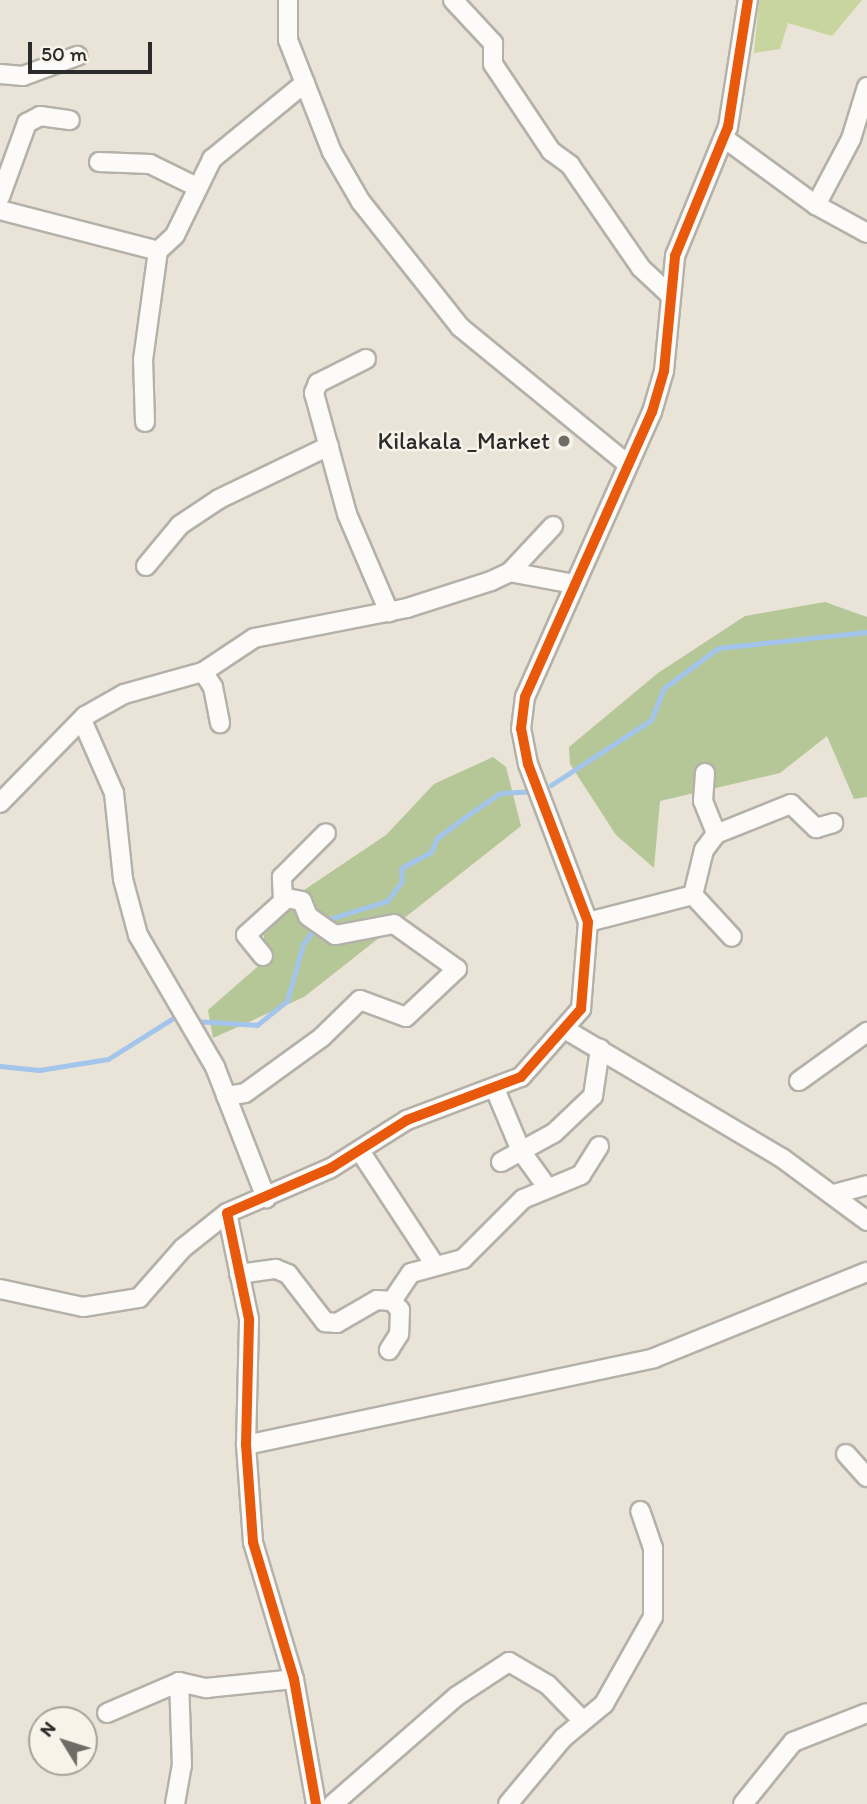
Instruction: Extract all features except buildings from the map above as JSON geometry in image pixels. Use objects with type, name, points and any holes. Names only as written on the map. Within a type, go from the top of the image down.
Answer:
[{"type":"street","points":[[288,0],[289,40],[332,152],[361,202],[437,301],[468,334],[626,463]]},
{"type":"street","points":[[453,0],[493,43],[494,64],[551,150],[570,165],[641,268],[668,293]]},
{"type":"street","points":[[0,1289],[83,1307],[139,1298],[183,1248],[227,1213],[266,1198],[360,1151],[407,1121],[521,1077],[568,1031],[581,1009],[588,922],[528,764],[521,729],[535,669],[664,371],[668,293],[675,256],[724,138],[748,0]]},
{"type":"street","points":[[0,74],[23,76],[77,56]]},
{"type":"street","points":[[145,422],[142,360],[158,251],[175,235],[195,186],[212,159],[305,83]]},
{"type":"street","points":[[816,205],[851,139],[867,87]]},
{"type":"street","points":[[0,197],[27,123],[40,116],[70,120]]},
{"type":"street","points":[[724,138],[816,205],[867,233]]},
{"type":"street","points":[[99,162],[150,164],[195,186]]},
{"type":"street","points":[[0,210],[158,251]]},
{"type":"street","points":[[366,359],[315,386],[347,514],[389,612]]},
{"type":"street","points":[[146,566],[180,525],[207,506],[328,446]]},
{"type":"street","points":[[3,795],[82,720],[124,694],[203,672],[241,642],[289,627],[389,612],[510,572],[553,526]]},
{"type":"street","points":[[510,572],[574,584]]},
{"type":"street","points":[[203,672],[220,723]]},
{"type":"street","points":[[82,720],[114,793],[133,921],[179,1008],[191,1024],[226,1096],[266,1198]]},
{"type":"street","points":[[705,773],[704,801],[716,834]]},
{"type":"street","points":[[693,895],[704,850],[716,834],[791,804],[816,828],[833,823]]},
{"type":"street","points":[[264,956],[246,935],[283,899],[282,877],[326,833]]},
{"type":"street","points":[[588,922],[693,895]]},
{"type":"street","points":[[693,895],[732,937]]},
{"type":"street","points":[[226,1096],[245,1093],[322,1037],[360,1000],[407,1017],[457,969],[394,924],[335,935],[308,916],[302,901],[283,899]]},
{"type":"street","points":[[568,1031],[834,1194],[867,1221]]},
{"type":"street","points":[[799,1081],[867,1032]]},
{"type":"street","points":[[501,1162],[554,1133],[593,1096],[600,1049]]},
{"type":"street","points":[[495,1089],[521,1152],[547,1187]]},
{"type":"street","points":[[391,1301],[401,1282],[433,1262],[463,1259],[508,1210],[547,1187],[581,1175],[599,1146]]},
{"type":"street","points":[[360,1151],[433,1262]]},
{"type":"street","points":[[834,1194],[867,1185]]},
{"type":"street","points":[[227,1213],[248,1319],[246,1445],[253,1542],[294,1679],[316,1804]]},
{"type":"street","points":[[239,1274],[276,1269],[288,1274],[325,1322],[337,1323],[377,1300],[391,1301],[400,1310],[399,1334],[388,1350]]},
{"type":"street","points":[[246,1445],[654,1358],[867,1272]]},
{"type":"street","points":[[846,1454],[867,1477]]},
{"type":"street","points":[[508,1804],[623,1676],[653,1617],[653,1548],[640,1511]]},
{"type":"street","points":[[333,1804],[457,1696],[509,1662],[548,1685],[583,1721]]},
{"type":"street","points":[[107,1713],[179,1682],[206,1688],[294,1679]]},
{"type":"street","points":[[174,1804],[182,1756],[179,1682]]},
{"type":"street","points":[[743,1804],[793,1742],[867,1713]]},
{"type":"green space","points":[[759,0],[862,0],[832,36],[788,23],[780,49],[754,53]]},
{"type":"green space","points":[[825,602],[867,617],[867,797],[854,799],[827,736],[780,773],[660,801],[654,868],[616,835],[570,764],[569,747],[658,673],[745,616]]},
{"type":"green space","points":[[493,757],[506,767],[521,826],[304,997],[213,1038],[208,1010],[264,961],[264,917],[386,835],[434,784]]},
{"type":"waterway","points":[[551,785],[651,720],[664,688],[718,648],[867,632]]},
{"type":"waterway","points":[[323,921],[387,901],[402,881],[401,868],[431,852],[437,838],[500,793],[533,791]]},
{"type":"waterway","points":[[194,1021],[257,1025],[287,1001],[303,944],[316,927]]},
{"type":"waterway","points":[[0,1066],[39,1070],[108,1059],[178,1015]]},
{"type":"cycle path","points":[[316,1804],[294,1679],[253,1542],[246,1445],[249,1319],[227,1213],[331,1168],[407,1120],[521,1077],[581,1009],[588,922],[528,764],[521,729],[525,697],[652,412],[664,371],[675,256],[728,127],[748,0]]},
{"type":"place","name":"Kilakala _Market","points":[[564,441]]}]
